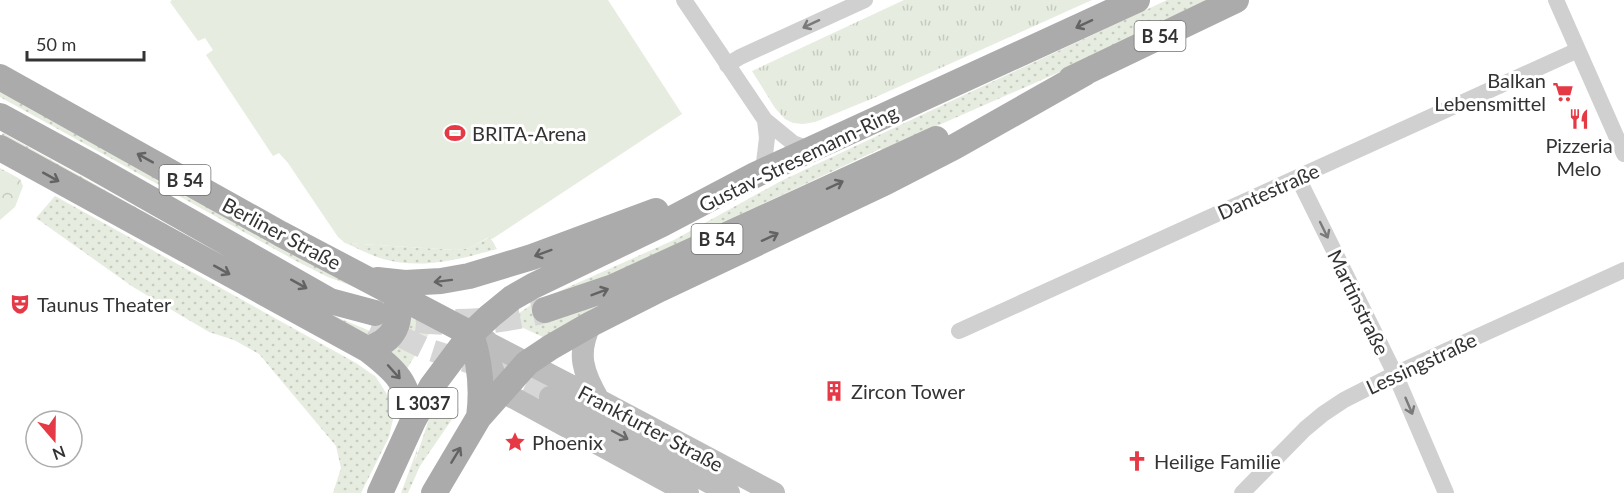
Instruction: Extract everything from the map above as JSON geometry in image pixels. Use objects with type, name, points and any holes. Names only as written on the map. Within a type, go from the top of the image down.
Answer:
[{"type":"main road","name":"Gustav-Stresemann-Ring","points":[[479,338],[490,316],[512,298],[533,286],[654,229],[809,149],[1137,0]]},
{"type":"main road","name":"Gustav-Stresemann-Ring","points":[[544,310],[613,287],[887,160],[1085,73],[1236,0]]},
{"type":"main road","name":"Gustav-Stresemann-Ring","points":[[501,391],[528,363],[566,337],[671,284],[886,182],[954,147],[1085,73]]},
{"type":"main road","name":"Berliner Straße","points":[[0,77],[281,234],[479,338]]},
{"type":"main road","name":"Berliner Straße","points":[[0,116],[330,301],[374,318]]},
{"type":"main road","points":[[0,148],[367,350],[388,365],[403,383],[413,421]]},
{"type":"main road","name":"B 54","points":[[363,277],[405,283],[441,282],[469,276],[532,257],[759,173]]},
{"type":"main road","points":[[367,350],[384,342],[395,329],[399,313],[399,304],[395,294]]},
{"type":"main road","points":[[591,324],[584,340],[582,357],[588,380],[599,400]]},
{"type":"main road","points":[[479,338],[501,391],[688,493]]},
{"type":"main road","points":[[479,338],[477,354],[481,375],[479,417]]},
{"type":"main road","name":"Frankfurter Straße","points":[[479,338],[774,493]]},
{"type":"main road","name":"L 3037","points":[[380,493],[432,386],[479,338]]},
{"type":"main road","name":"L 3037","points":[[434,493],[479,417],[501,391]]},
{"type":"main road","name":"Frankfurter Straße","points":[[550,397],[729,493]]},
{"type":"street","points":[[684,0],[765,120],[793,143],[809,149]]},
{"type":"street","points":[[727,65],[865,0]]},
{"type":"street","points":[[1556,0],[1624,154]]},
{"type":"street","name":"Dantestraße","points":[[959,332],[1578,50]]},
{"type":"street","points":[[759,173],[767,138],[765,120]]},
{"type":"street","name":"Martinstraße","points":[[1298,177],[1395,374],[1446,493]]},
{"type":"street","name":"Lessingstraße","points":[[1244,492],[1287,446],[1323,414],[1368,387],[1624,270]]},
{"type":"green space","name":"BRITA-Arena","points":[[172,0],[608,0],[682,114],[492,239],[489,237],[470,248],[456,250],[345,243],[338,237],[288,163],[279,153],[273,156],[206,55],[213,50],[205,38],[198,41],[170,2]]},
{"type":"green space","points":[[904,0],[1092,0],[815,122],[793,123],[785,119],[775,108],[752,71]]},
{"type":"green space","points":[[1167,0],[1211,0],[1071,67],[880,149],[634,264],[651,280],[545,338],[508,321],[535,302],[674,240],[781,181]]},
{"type":"green space","points":[[0,90],[384,298],[388,308],[380,332],[366,340],[0,137],[3,133],[270,282],[341,319],[370,331],[379,296],[328,277],[298,262],[0,97]]},
{"type":"green space","points":[[0,168],[20,179],[23,186],[15,207],[0,220]]},
{"type":"green space","points":[[55,196],[356,363],[376,377],[388,396],[393,419],[389,437],[361,493],[333,493],[341,468],[336,446],[259,354],[234,340],[209,332],[133,287],[36,218]]},
{"type":"green space","points":[[490,237],[497,249],[441,262],[426,263],[383,259],[345,243],[456,250],[470,248]]},
{"type":"green space","points":[[408,309],[432,329],[404,373],[389,354]]},
{"type":"green space","points":[[439,396],[459,409],[420,466],[408,493],[401,493],[418,447],[415,461],[433,407]]},
{"type":"tunnel","points":[[378,313],[420,320],[462,322],[503,319],[545,310]]},
{"type":"tunnel","points":[[373,323],[424,348],[496,371],[550,397]]},
{"type":"place","name":"Balkan Lebensmittel","points":[[1563,92]]},
{"type":"place","name":"Pizzeria Melo","points":[[1579,119]]},
{"type":"place","name":"BRITA-Arena","points":[[455,133]]},
{"type":"place","name":"Taunus Theater","points":[[20,304]]},
{"type":"place","name":"Zircon Tower","points":[[834,391]]},
{"type":"place","name":"Phoenix","points":[[515,442]]},
{"type":"place","name":"Heilige Familie","points":[[1137,461]]}]
